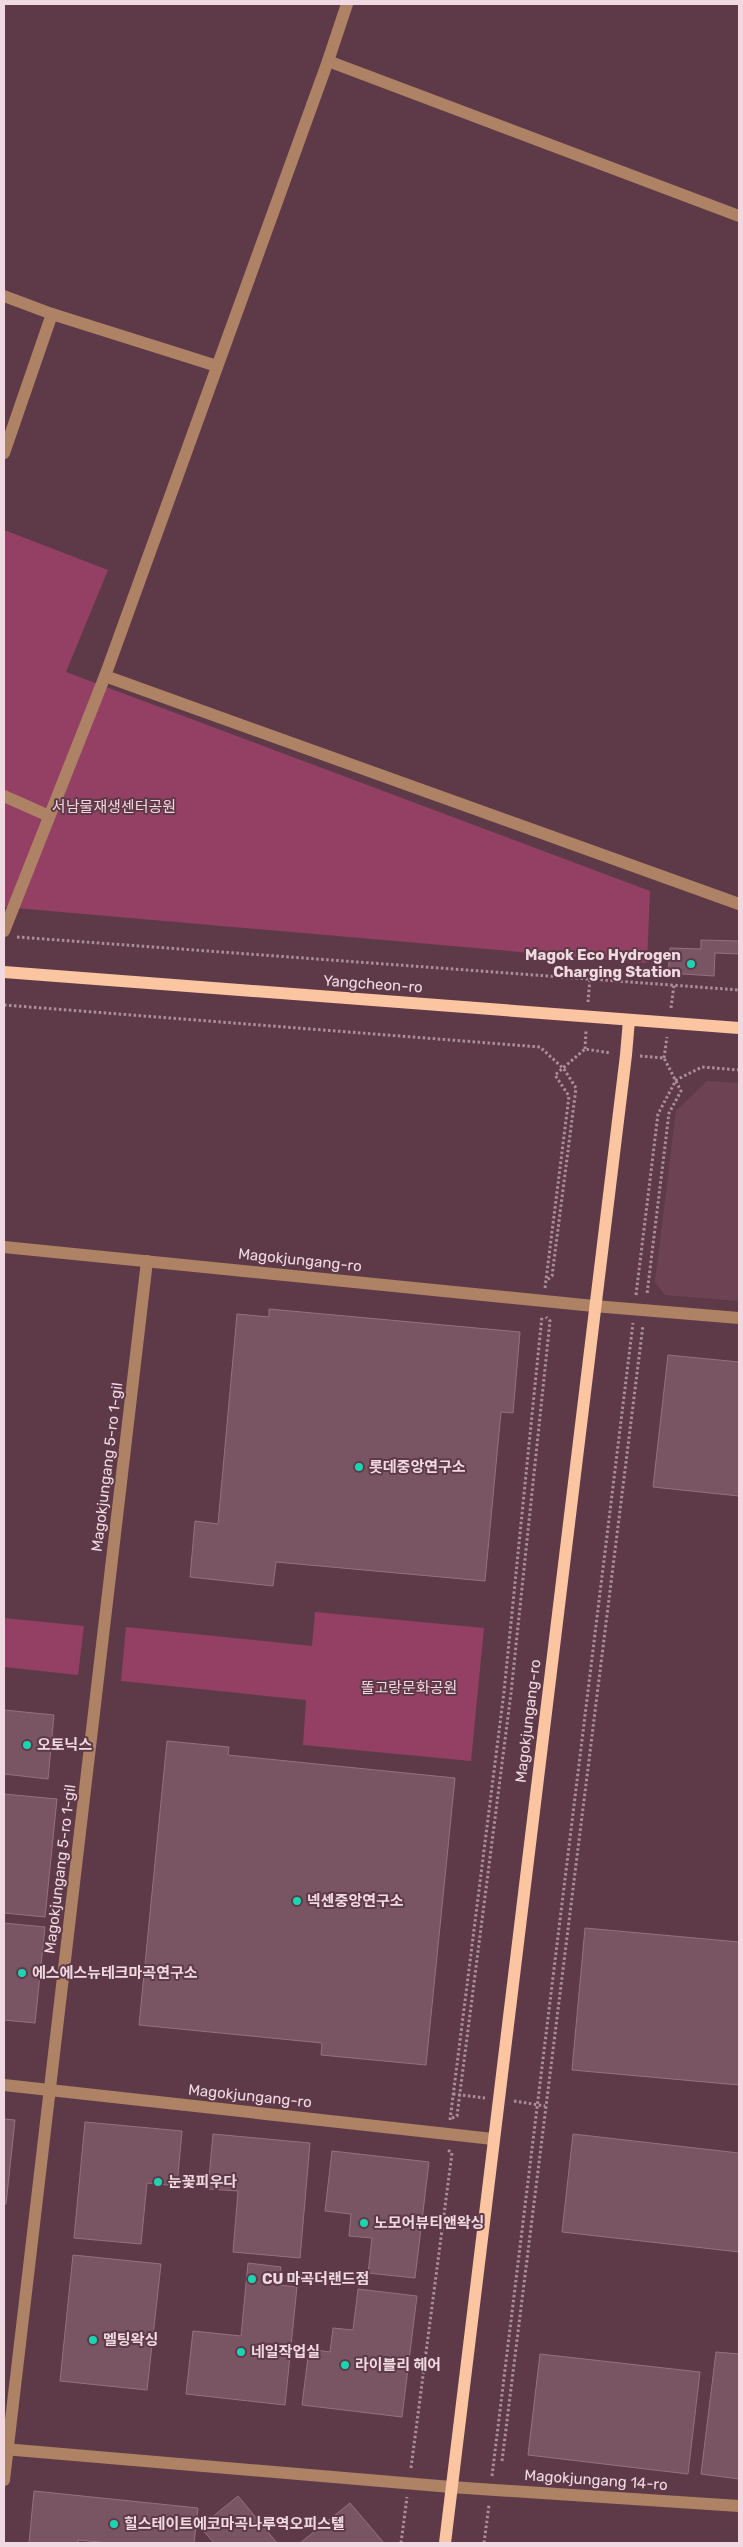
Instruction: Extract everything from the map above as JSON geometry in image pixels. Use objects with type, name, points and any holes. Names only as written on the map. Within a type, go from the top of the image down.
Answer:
[{"type":"main road","name":"Yangcheon-ro","points":[[4,972],[739,1028]]},
{"type":"main road","name":"Magokjungang-ro","points":[[445,2543],[629,1020]]},
{"type":"street","points":[[9,934],[49,816],[104,676],[328,61],[347,4]]},
{"type":"street","points":[[328,61],[739,216]]},
{"type":"street","points":[[4,296],[52,314],[217,366]]},
{"type":"street","points":[[4,453],[52,314]]},
{"type":"street","points":[[104,676],[739,904]]},
{"type":"street","points":[[4,796],[49,816]]},
{"type":"street","name":"Magokjungang-ro","points":[[4,1247],[594,1306]]},
{"type":"street","name":"Magokjungang 5-ro 1-gil","points":[[4,2480],[5,2449],[51,2090],[148,1261]]},
{"type":"street","points":[[594,1306],[739,1318]]},
{"type":"street","name":"Magokjungang-ro","points":[[4,2085],[493,2139]]},
{"type":"street","points":[[5,2449],[452,2487]]},
{"type":"street","name":"Magokjungang 14-ro","points":[[452,2487],[739,2506]]},
{"type":"path","points":[[9,934],[739,990]]},
{"type":"path","points":[[4,1005],[540,1047],[564,1069],[576,1088],[552,1276],[546,1281],[569,1096],[555,1076],[564,1069]]},
{"type":"path","points":[[502,2461],[640,1310],[658,1114],[676,1080],[702,1067],[739,1070]]},
{"type":"path","points":[[484,2543],[640,1310],[669,1113],[680,1090],[676,1080]]},
{"type":"path","points":[[542,1312],[550,1321],[512,1683],[457,2116],[450,2119],[504,1692],[542,1312]]},
{"type":"path","points":[[401,2543],[452,2153],[446,2149]]},
{"type":"shaded area","points":[[707,1081],[739,1083],[739,1301],[665,1295],[655,1282],[676,1111]]},
{"type":"green space","name":"서남물재생센터공원","points":[[4,530],[108,570],[66,672],[650,891],[647,963],[4,907]]},
{"type":"green space","name":"똘고랑문화공원","points":[[315,1612],[484,1628],[471,1761],[303,1745],[306,1700],[121,1681],[126,1627],[312,1646]]},
{"type":"green space","points":[[4,1618],[84,1626],[78,1675],[4,1667]]},
{"type":"building","name":"Magok Eco Hydrogen Charging Station","points":[[701,940],[739,941],[739,954],[715,953],[714,976],[668,973],[670,948],[701,949]]},
{"type":"building","name":"롯데중앙연구소","points":[[269,1309],[520,1332],[513,1413],[501,1412],[485,1581],[276,1562],[273,1586],[190,1577],[195,1521],[218,1524],[237,1314],[269,1317]]},
{"type":"building","points":[[668,1355],[739,1362],[739,1496],[653,1487]]},
{"type":"building","name":"오토닉스","points":[[4,1710],[54,1715],[48,1779],[4,1774]]},
{"type":"building","name":"넥센중앙연구소","points":[[167,1741],[229,1747],[228,1755],[455,1778],[426,2065],[321,2055],[322,2043],[139,2025]]},
{"type":"building","points":[[4,1794],[57,1799],[45,1917],[4,1913]]},
{"type":"building","name":"에스에스뉴테크마곡연구소","points":[[4,1923],[45,1927],[35,2023],[4,2020]]},
{"type":"building","points":[[585,1928],[739,1942],[739,2085],[572,2070]]},
{"type":"building","points":[[4,2119],[15,2120],[6,2204],[4,2204]]},
{"type":"building","points":[[85,2122],[182,2131],[177,2186],[147,2183],[141,2244],[74,2238]]},
{"type":"building","points":[[213,2134],[310,2143],[300,2258],[233,2252],[238,2191],[208,2189]]},
{"type":"building","points":[[573,2134],[739,2153],[739,2252],[562,2232]]},
{"type":"building","points":[[332,2151],[429,2162],[415,2278],[368,2273],[372,2238],[349,2236],[351,2214],[325,2211]]},
{"type":"building","points":[[73,2255],[161,2264],[147,2390],[60,2381]]},
{"type":"building","points":[[248,2263],[281,2267],[279,2285],[297,2287],[285,2405],[186,2394],[193,2331],[241,2336]]},
{"type":"building","points":[[358,2289],[417,2296],[402,2417],[302,2405],[309,2349],[330,2352],[333,2328],[353,2330]]},
{"type":"building","points":[[716,2352],[739,2354],[739,2479],[701,2474]]},
{"type":"building","points":[[540,2354],[700,2372],[688,2474],[528,2455]]},
{"type":"building","name":"힐스테이트에코마곡나루역오피스텔","points":[[34,2491],[198,2508],[194,2543],[109,2543],[78,2540],[78,2543],[29,2543]]},
{"type":"building","points":[[238,2496],[277,2543],[214,2543],[200,2527]]},
{"type":"building","points":[[350,2503],[384,2543],[300,2543]]},
{"type":"place","name":"Magok Eco Hydrogen Charging Station","points":[[691,964]]},
{"type":"place","name":"롯데중앙연구소","points":[[359,1467]]},
{"type":"place","name":"오토닉스","points":[[27,1745]]},
{"type":"place","name":"넥센중앙연구소","points":[[297,1901]]},
{"type":"place","name":"에스에스뉴테크마곡연구소","points":[[22,1973]]},
{"type":"place","name":"눈꽃피우다","points":[[158,2182]]},
{"type":"place","name":"노모어뷰티앤왁싱","points":[[364,2223]]},
{"type":"place","name":"CU 마곡더랜드점","points":[[252,2279]]},
{"type":"place","name":"멜팅왁싱","points":[[93,2340]]},
{"type":"place","name":"네일작업실","points":[[241,2352]]},
{"type":"place","name":"라이블리 헤어","points":[[345,2365]]},
{"type":"place","name":"힐스테이트에코마곡나루역오피스텔","points":[[114,2524]]}]
